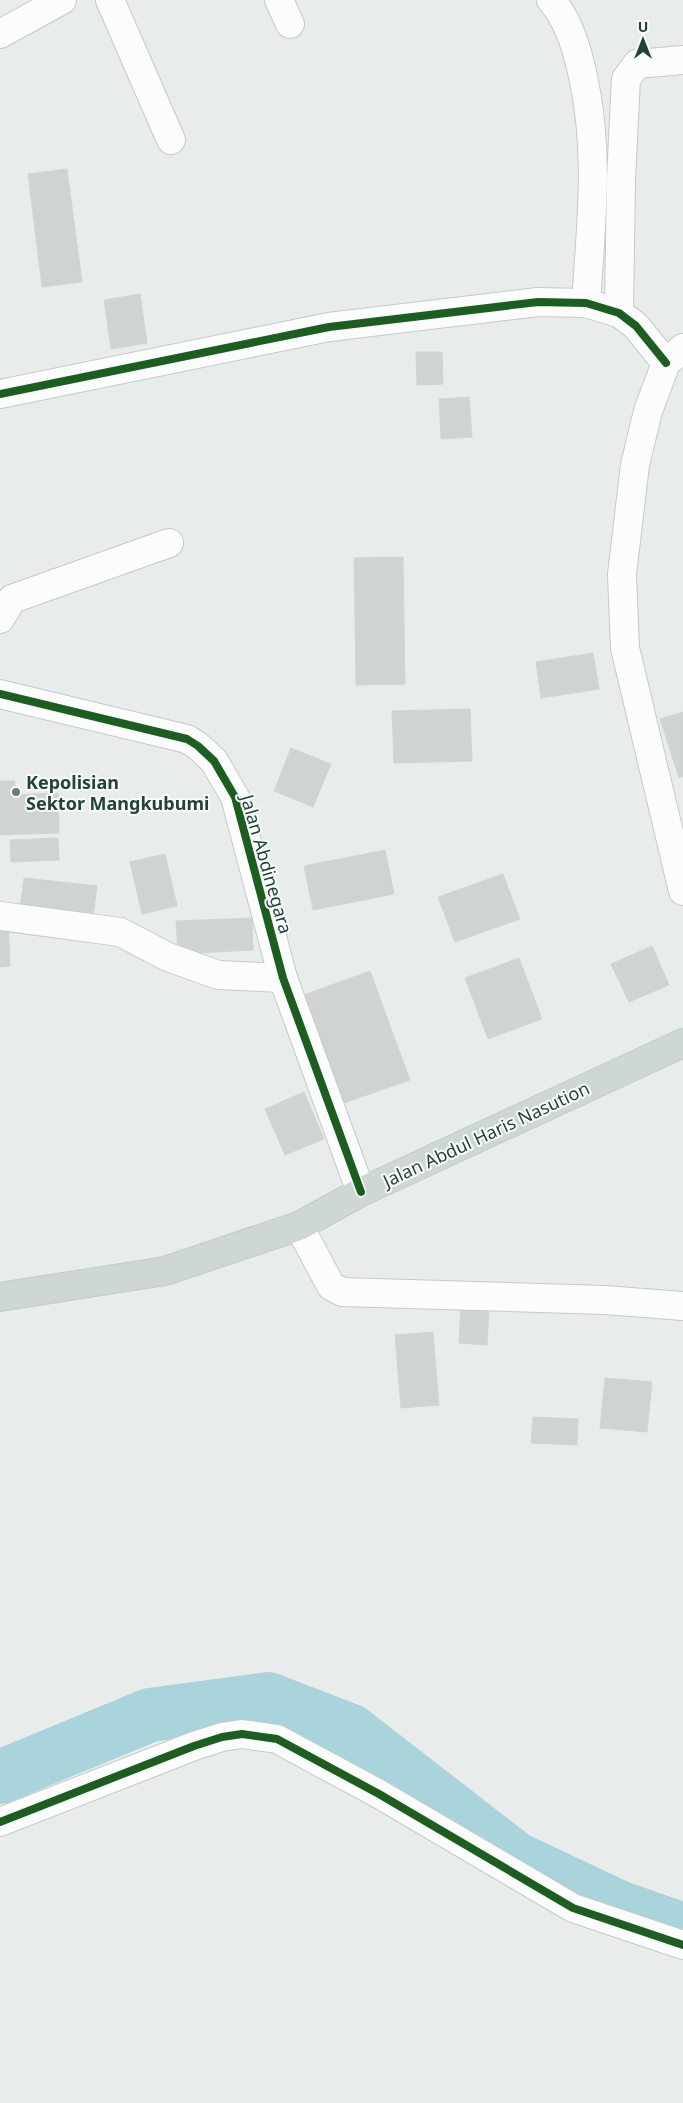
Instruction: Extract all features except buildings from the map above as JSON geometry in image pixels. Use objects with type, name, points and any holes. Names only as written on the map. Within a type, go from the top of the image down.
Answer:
[{"type":"main road","name":"Jalan Abdul Haris Nasution","points":[[0,1297],[166,1271],[300,1226],[361,1192],[683,1043]]},
{"type":"street","points":[[0,34],[62,0]]},
{"type":"street","points":[[110,0],[171,140]]},
{"type":"street","points":[[551,0],[562,13],[578,55],[590,112],[594,171],[586,303]]},
{"type":"street","points":[[619,313],[621,179],[626,78],[637,64],[683,60]]},
{"type":"street","points":[[0,394],[329,327],[538,302],[586,303],[619,313],[674,355],[648,411],[635,465],[622,574],[625,648],[683,891]]},
{"type":"street","points":[[0,619],[12,599],[169,543]]},
{"type":"street","name":"Jalan Abdinegara","points":[[0,694],[187,739],[198,746],[214,761],[235,797],[283,978],[361,1192]]},
{"type":"street","points":[[0,916],[120,932],[168,957],[218,975],[283,978]]},
{"type":"street","points":[[300,1226],[331,1286],[342,1292],[605,1300],[683,1306]]},
{"type":"street","points":[[0,1822],[194,1746],[222,1737],[242,1734],[258,1735],[277,1739],[379,1794],[573,1908],[683,1945]]},
{"type":"waterway","points":[[0,1777],[150,1715],[268,1699],[351,1731],[516,1859],[618,1907],[683,1930]]},
{"type":"cycle path","points":[[0,394],[329,327],[538,302],[586,303],[619,313],[636,326],[666,363]]},
{"type":"cycle path","points":[[0,694],[187,739],[198,746],[214,761],[235,797],[283,978],[361,1192]]},
{"type":"cycle path","points":[[0,1822],[194,1746],[222,1737],[242,1734],[277,1739],[379,1794],[573,1908],[683,1945]]},
{"type":"place","name":"Kepolisian Sektor Mangkubumi","points":[[16,792]]}]
